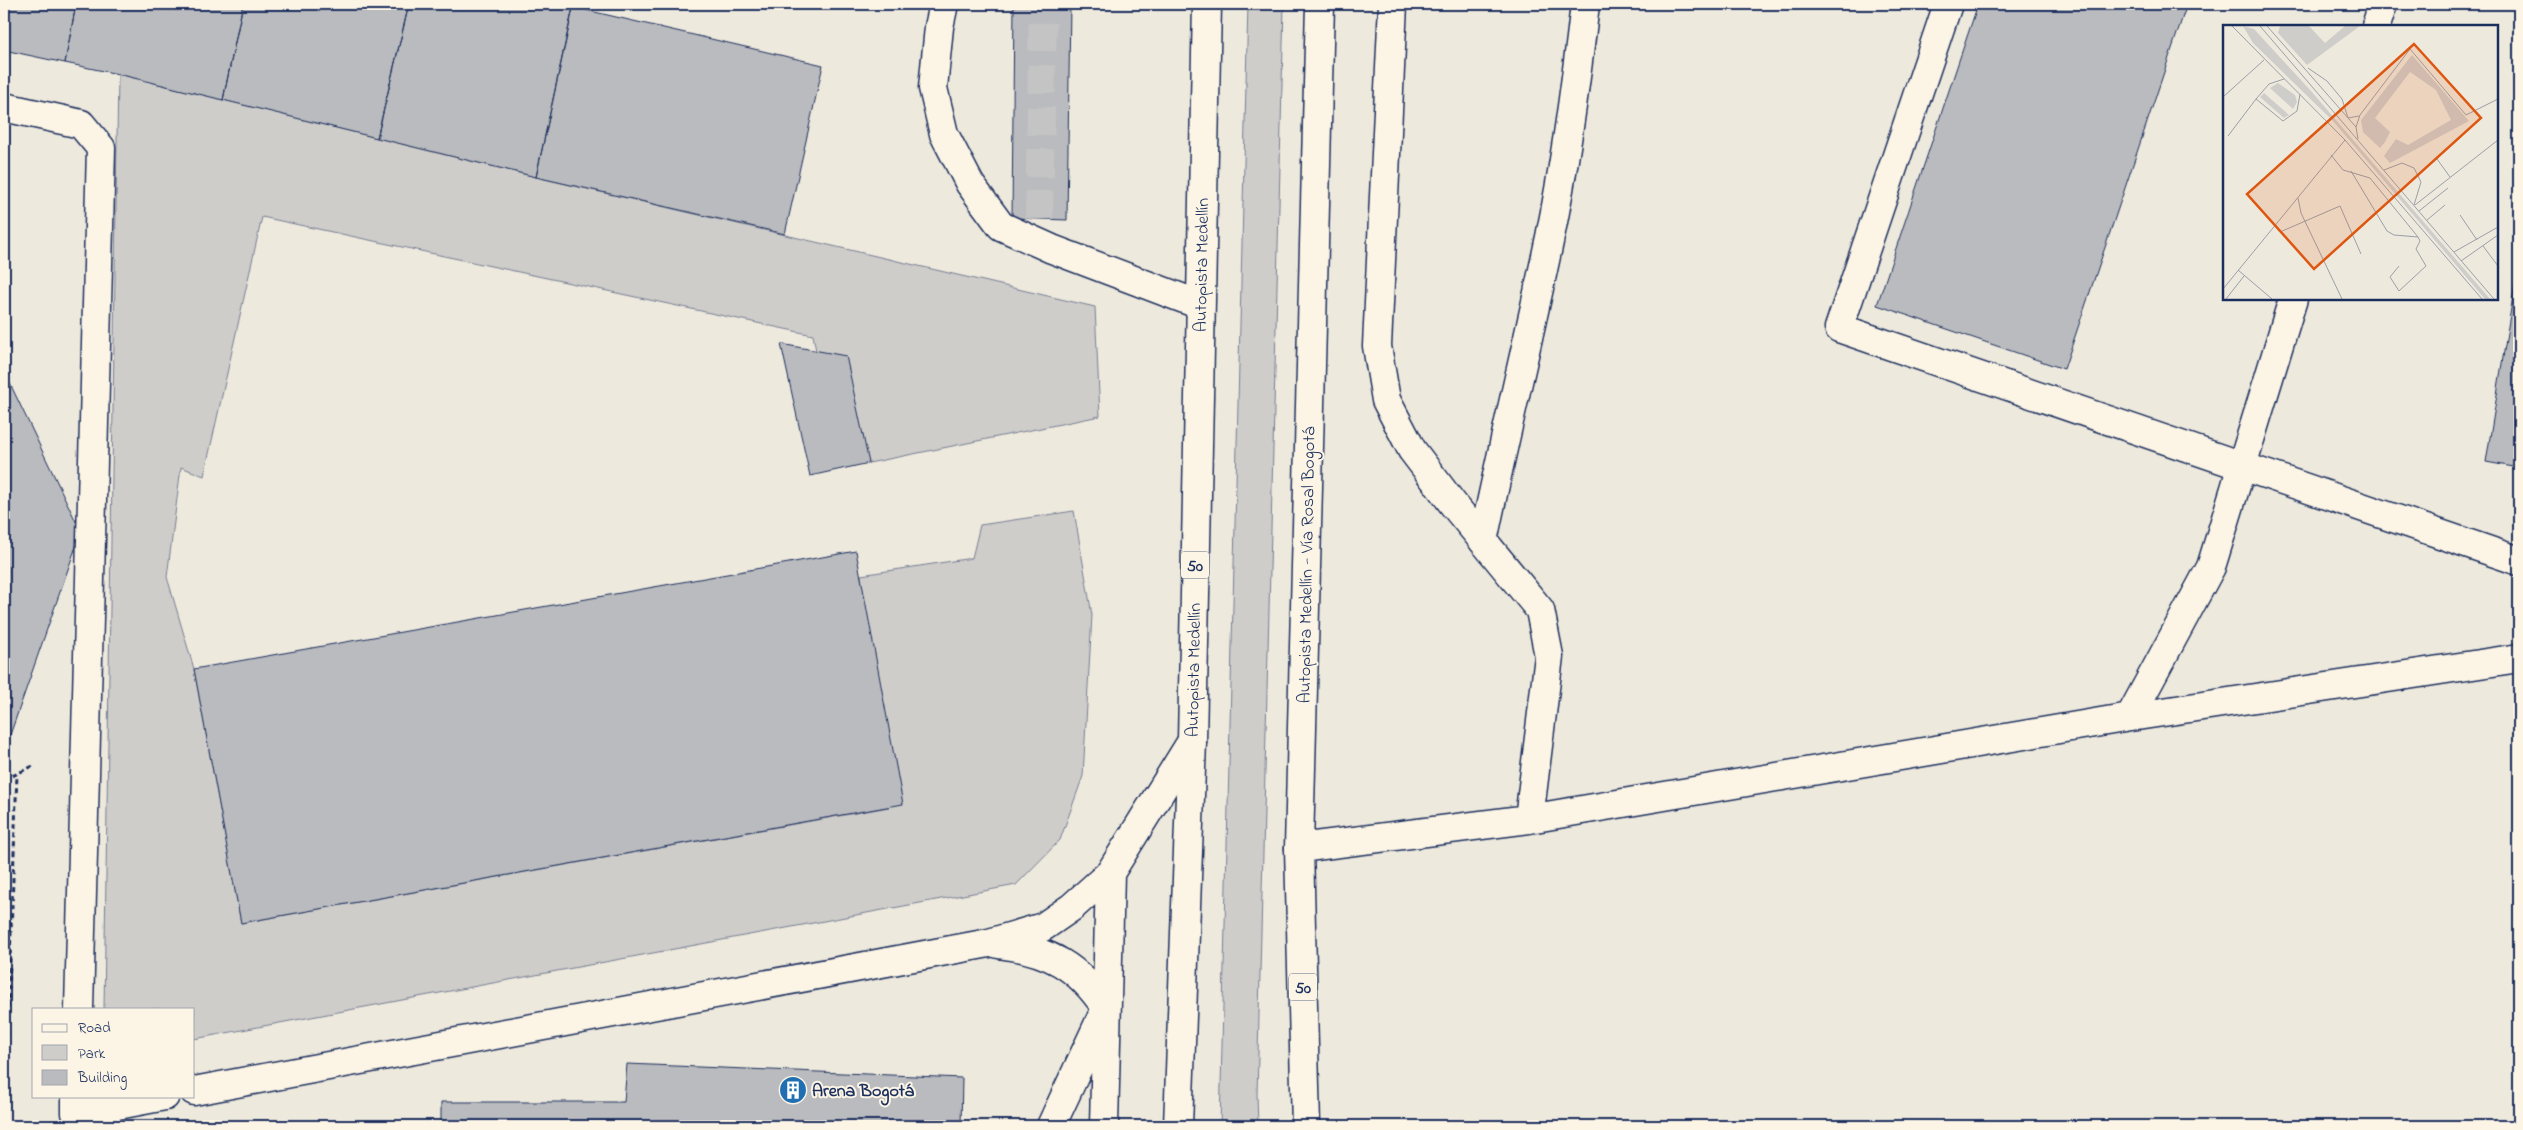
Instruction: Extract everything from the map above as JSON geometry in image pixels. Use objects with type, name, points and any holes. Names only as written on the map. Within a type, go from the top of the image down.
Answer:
[{"type":"main road","points":[[944,4],[939,27],[933,88],[944,134],[970,184],[1001,226],[1052,249],[1200,306]]},
{"type":"main road","name":"Autopista Medellín","points":[[1178,1126],[1192,741],[1207,4]]},
{"type":"main road","name":"Autopista Medellín - Vía Rosal Bogotá","points":[[1306,1126],[1299,848],[1320,4]]},
{"type":"main road","points":[[1393,4],[1377,346],[1386,400],[1412,450],[1540,610],[1549,656],[1529,819]]},
{"type":"main road","points":[[1483,541],[1503,442],[1550,236],[1571,120],[1585,4]]},
{"type":"main road","points":[[1948,4],[1839,328],[2519,561]]},
{"type":"main road","points":[[2376,25],[2383,4]]},
{"type":"main road","points":[[4,107],[81,124],[101,148],[79,1008]]},
{"type":"main road","points":[[1039,219],[1052,249]]},
{"type":"main road","points":[[2130,717],[2211,566],[2293,300]]},
{"type":"main road","points":[[1299,848],[1529,819],[2130,717],[2519,658]]},
{"type":"main road","points":[[195,1091],[989,943],[1043,927],[1072,907],[1110,873],[1192,741]]},
{"type":"main road","points":[[1104,1126],[1110,873]]},
{"type":"main road","points":[[989,943],[1028,948],[1059,961],[1086,981],[1106,1008]]},
{"type":"main road","points":[[1051,1126],[1106,1008]]},
{"type":"main road","points":[[76,1098],[76,1113],[155,1098]]},
{"type":"path","points":[[4,780],[34,766]]},
{"type":"path","points":[[4,1116],[17,774]]},
{"type":"green space","points":[[1248,4],[1284,4],[1257,1095],[1258,1126],[1220,1126]]},
{"type":"green space","points":[[118,74],[536,177],[1095,307],[1100,416],[869,463],[816,351],[813,335],[262,217],[204,476],[181,467],[167,577],[194,669],[241,923],[889,807],[861,575],[972,558],[980,525],[1074,511],[1092,615],[1083,776],[1060,840],[1016,885],[195,1039],[195,1008],[104,1008]]},
{"type":"building","points":[[4,4],[76,4],[65,63],[4,50]]},
{"type":"building","points":[[76,4],[243,4],[223,100],[65,63]]},
{"type":"building","points":[[243,4],[409,4],[377,138],[223,100]]},
{"type":"building","points":[[409,4],[574,4],[536,177],[377,138]]},
{"type":"building","points":[[1014,4],[1070,4],[1067,220],[1012,218]]},
{"type":"building","points":[[1978,4],[2187,4],[2064,369],[1877,305]]},
{"type":"building","points":[[573,7],[823,65],[785,234],[536,177]]},
{"type":"building","points":[[2519,259],[2519,468],[2486,462]]},
{"type":"building","points":[[781,344],[846,356],[869,463],[810,476]]},
{"type":"building","points":[[4,371],[81,532],[10,735],[4,738]]},
{"type":"building","points":[[856,551],[903,804],[241,923],[194,669]]},
{"type":"building","name":"Arena Bogotá","points":[[627,1064],[962,1078],[961,1126],[441,1126],[441,1102],[624,1102]]},
{"type":"tunnel","points":[[1039,219],[1043,4]]},
{"type":"place","name":"Arena Bogotá","points":[[793,1090]]}]
